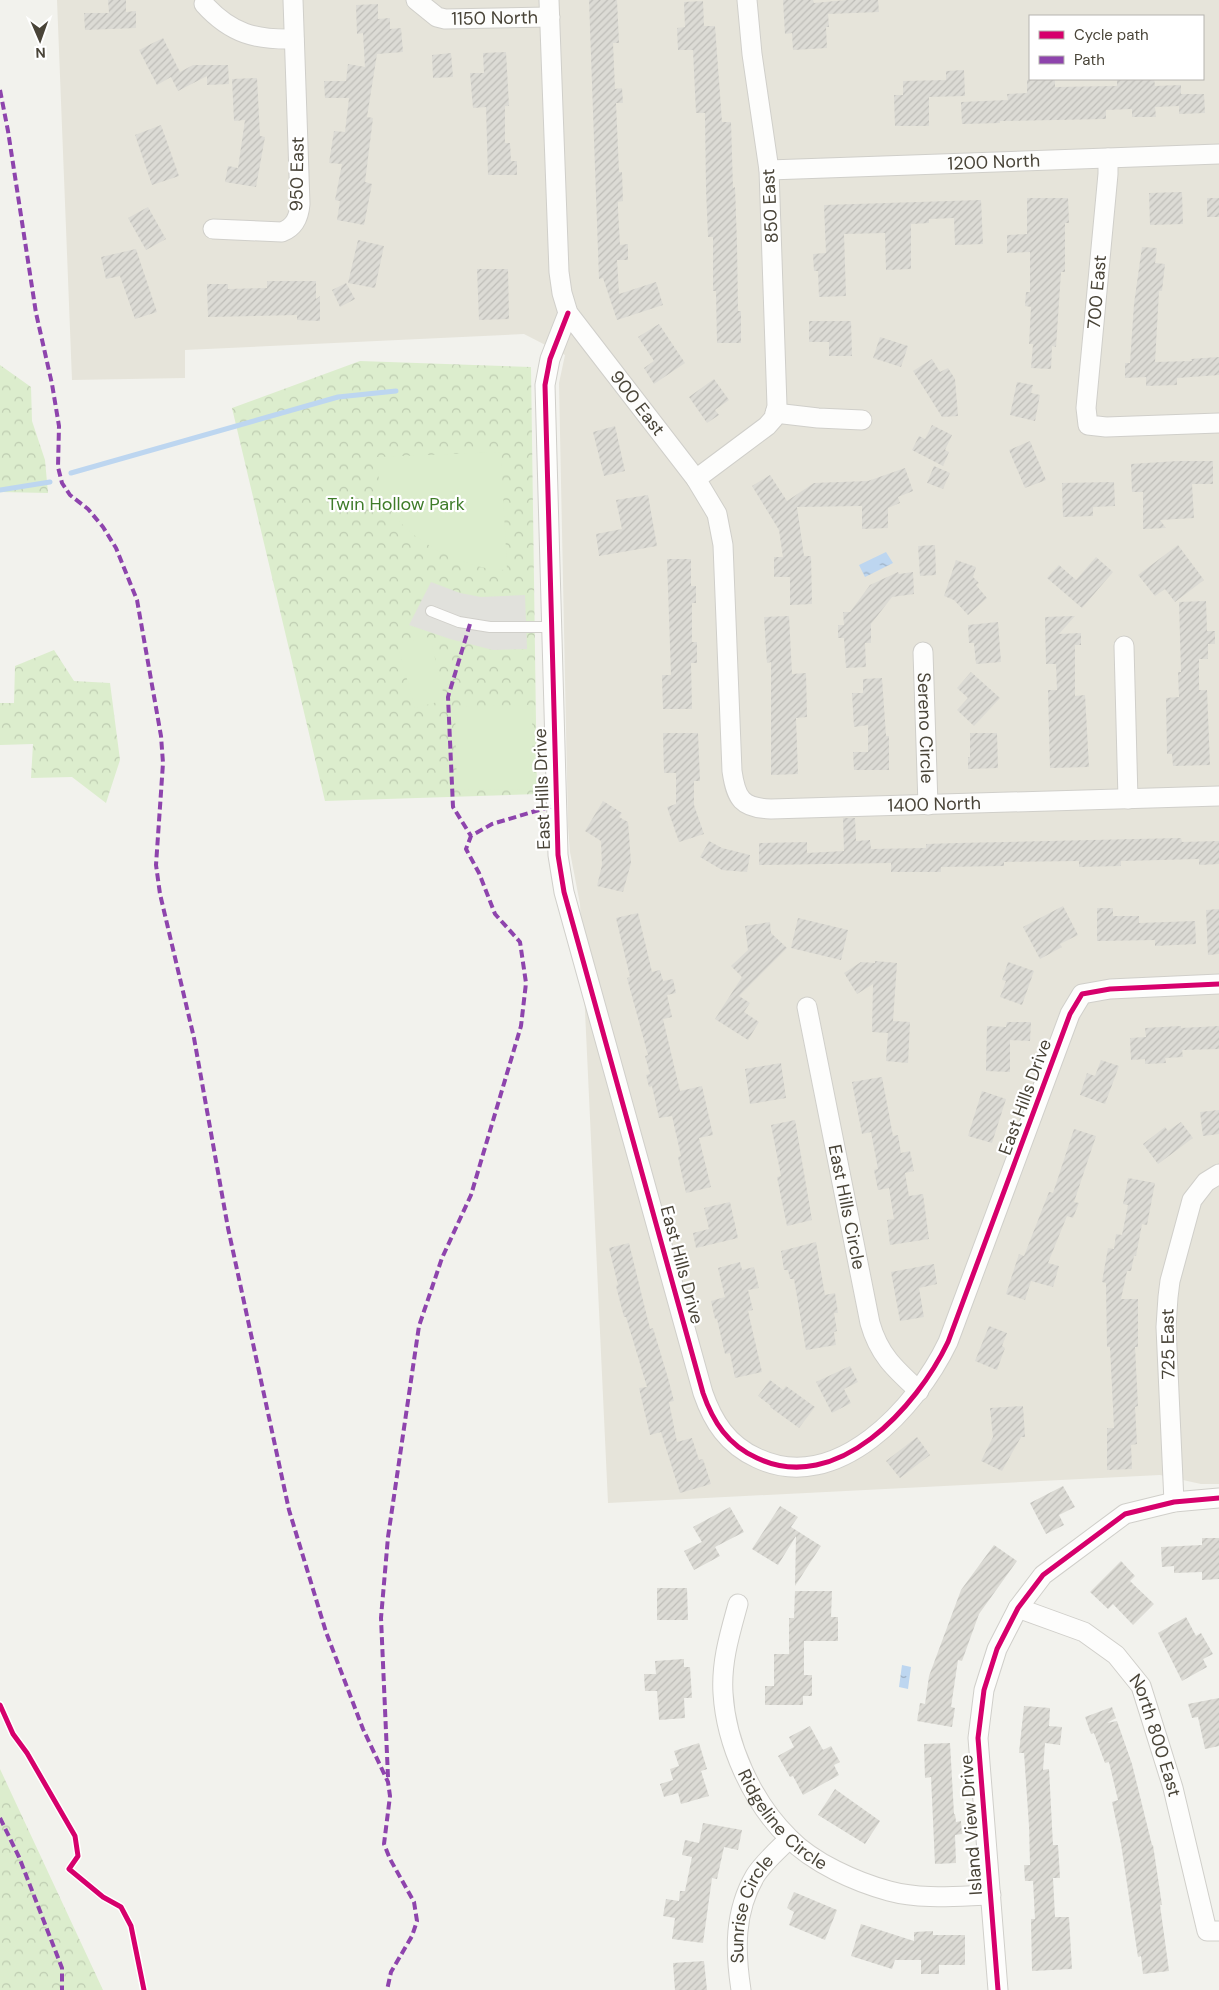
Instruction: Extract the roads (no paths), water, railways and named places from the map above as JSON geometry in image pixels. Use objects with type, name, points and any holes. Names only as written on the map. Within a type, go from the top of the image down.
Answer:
[{"type":"street","name":"950 East","points":[[212,229],[282,232],[289,229],[298,218],[300,204],[293,0]]},
{"type":"street","name":"1150 North","points":[[416,0],[437,17],[445,20],[550,9]]},
{"type":"street","name":"850 East","points":[[748,0],[752,54],[769,170],[777,378],[775,413]]},
{"type":"street","points":[[204,4],[216,17],[245,34],[270,39],[294,39]]},
{"type":"street","name":"900 East","points":[[550,9],[559,272],[562,293],[568,313],[696,479],[717,514],[722,534],[732,771],[733,782],[740,801]]},
{"type":"street","name":"1200 North","points":[[769,170],[1219,154]]},
{"type":"street","name":"700 East","points":[[1108,158],[1086,408],[1088,425],[1106,427],[1219,423]]},
{"type":"street","name":"East Hills Drive","points":[[568,313],[550,359],[545,385],[556,837],[560,874],[703,1393],[713,1418],[729,1440],[750,1455],[774,1465],[804,1467],[829,1461],[856,1448],[886,1426],[919,1391],[935,1368],[948,1342],[1070,1014],[1082,994],[1110,988],[1219,984]]},
{"type":"street","points":[[696,479],[767,426],[775,413],[818,418],[862,420]]},
{"type":"street","points":[[1124,646],[1128,799]]},
{"type":"street","name":"Sereno Circle","points":[[923,652],[928,805]]},
{"type":"street","name":"1400 North","points":[[740,801],[750,806],[771,809],[1219,796]]},
{"type":"street","name":"East Hills Circle","points":[[807,1007],[870,1324],[880,1351],[888,1362],[919,1391]]},
{"type":"street","name":"725 East","points":[[1174,1502],[1166,1312],[1170,1281],[1192,1200],[1206,1182],[1219,1174]]},
{"type":"street","name":"Island View Drive","points":[[998,1990],[978,1738],[984,1690],[997,1649],[1018,1608],[1042,1575],[1124,1514],[1174,1502],[1219,1498]]},
{"type":"street","name":"Ridgeline Circle","points":[[738,1604],[724,1654],[723,1693],[729,1731],[740,1765],[755,1797],[789,1839],[829,1866],[855,1879],[890,1891],[931,1897],[991,1895]]},
{"type":"street","name":"North 800 East","points":[[1018,1608],[1084,1632],[1116,1655],[1141,1686],[1173,1788],[1213,1931]]},
{"type":"street","name":"Sunrise Circle","points":[[741,1990],[736,1952],[736,1934],[742,1906],[755,1875],[789,1839]]},
{"type":"lane","points":[[431,611],[458,622],[490,627],[551,627]]},
{"type":"water","points":[[886,552],[893,563],[865,577],[859,565]]},
{"type":"water","points":[[902,1665],[911,1667],[908,1689],[899,1687]]},
{"type":"waterway","points":[[71,473],[338,397],[396,391]]},
{"type":"waterway","points":[[0,490],[50,482]]},
{"type":"park label","name":"Twin Hollow Park","points":[[396,504]]}]
